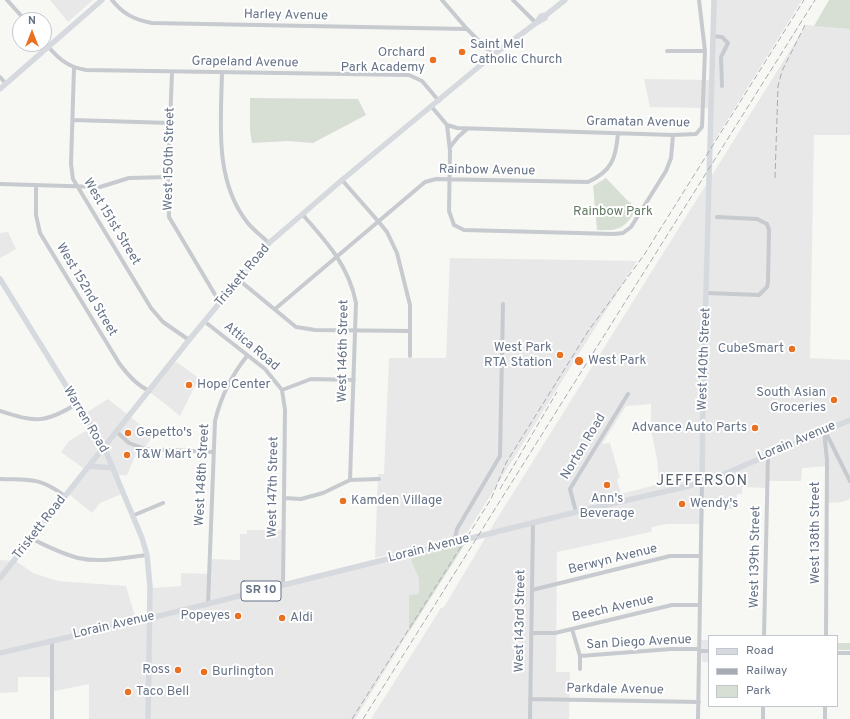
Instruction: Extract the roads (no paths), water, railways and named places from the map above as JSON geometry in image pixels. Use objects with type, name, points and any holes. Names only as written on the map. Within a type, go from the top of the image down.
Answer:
[{"type":"main road","points":[[52,44],[102,0]]},
{"type":"main road","name":"Triskett Road","points":[[0,578],[150,391],[204,321],[269,243],[431,106],[536,23],[538,18],[546,15],[564,0]]},
{"type":"main road","name":"West 140th Street","points":[[702,482],[714,0]]},
{"type":"main road","points":[[0,89],[43,52]]},
{"type":"main road","name":"Warren Road","points":[[0,279],[104,447],[142,538],[147,555],[151,618]]},
{"type":"main road","name":"Lorain Avenue","points":[[0,653],[151,618],[702,482],[850,420]]},
{"type":"main road","points":[[89,466],[113,468]]},
{"type":"main road","points":[[148,719],[151,618]]},
{"type":"street","points":[[7,0],[18,12]]},
{"type":"street","name":"Harley Avenue","points":[[112,0],[118,8],[136,20],[152,23],[467,29]]},
{"type":"street","points":[[442,0],[467,29],[494,55]]},
{"type":"street","points":[[513,0],[536,23]]},
{"type":"street","name":"Gramatan Avenue","points":[[448,125],[467,129],[673,135],[696,134],[702,127],[705,51],[699,0]]},
{"type":"street","points":[[713,36],[722,37],[728,43],[721,57],[722,86]]},
{"type":"street","points":[[667,51],[705,51]]},
{"type":"street","name":"Grapeland Avenue","points":[[52,52],[59,59],[74,68],[86,70],[409,75],[416,76],[422,81],[439,101]]},
{"type":"street","name":"West 151st Street","points":[[74,68],[71,164],[76,186],[151,308],[163,322],[189,340]]},
{"type":"street","name":"West 150th Street","points":[[172,72],[168,177],[169,217],[220,303]]},
{"type":"street","points":[[222,73],[221,148],[225,173],[235,202],[247,222],[269,243]]},
{"type":"street","points":[[0,76],[6,84]]},
{"type":"street","points":[[431,106],[448,125],[450,147],[450,219],[454,225],[464,230],[620,234],[635,222],[666,171],[671,158],[673,135]]},
{"type":"street","points":[[73,120],[170,124]]},
{"type":"street","points":[[450,147],[467,129]]},
{"type":"street","name":"Rainbow Avenue","points":[[274,309],[425,182],[436,179],[449,179],[588,182],[605,173],[614,158],[618,133]]},
{"type":"street","points":[[0,184],[100,187],[129,178],[168,177]]},
{"type":"street","points":[[342,180],[387,232],[396,253],[410,305],[410,356]]},
{"type":"street","name":"West 152nd Street","points":[[36,185],[36,215],[40,233],[118,363],[131,378],[144,389],[150,391]]},
{"type":"street","name":"West 146th Street","points":[[302,214],[338,255],[354,292],[356,303],[350,480]]},
{"type":"street","points":[[707,293],[759,294],[767,287],[768,282],[769,230],[767,224],[757,219],[717,217]]},
{"type":"street","points":[[239,280],[296,327],[315,330],[410,331]]},
{"type":"street","points":[[454,544],[456,529],[500,456],[502,418],[503,304]]},
{"type":"street","name":"Attica Road","points":[[204,321],[265,369],[282,390]]},
{"type":"street","name":"West 148th Street","points":[[208,604],[215,421],[219,405],[235,372],[247,356]]},
{"type":"street","points":[[282,390],[311,379],[354,380]]},
{"type":"street","name":"West 147th Street","points":[[282,390],[286,410],[283,585]]},
{"type":"street","name":"Norton Road","points":[[576,512],[570,489],[628,394]]},
{"type":"street","points":[[0,411],[19,417],[46,419],[56,416],[76,404]]},
{"type":"street","points":[[824,431],[850,481]]},
{"type":"street","name":"West 138th Street","points":[[824,431],[827,460],[826,635]]},
{"type":"street","points":[[117,432],[130,443],[145,449],[213,452]]},
{"type":"street","name":"West 139th Street","points":[[764,635],[768,455]]},
{"type":"street","points":[[0,479],[38,480],[50,485],[65,496]]},
{"type":"street","points":[[284,498],[301,499],[323,493],[350,480],[379,479]]},
{"type":"street","name":"West 140th Street","points":[[698,719],[702,482]]},
{"type":"street","points":[[132,516],[163,503]]},
{"type":"street","name":"West 143rd Street","points":[[530,719],[533,523]]},
{"type":"street","points":[[32,539],[57,551],[80,558],[104,560],[147,555]]},
{"type":"street","name":"Berwyn Avenue","points":[[532,590],[670,556],[700,556]]},
{"type":"street","name":"Beech Avenue","points":[[531,633],[555,632],[572,629],[672,605],[700,605]]},
{"type":"street","points":[[572,629],[580,656],[580,669]]},
{"type":"street","points":[[52,640],[52,719]]},
{"type":"street","name":"San Diego Avenue","points":[[580,656],[671,649],[708,652]]},
{"type":"street","points":[[838,653],[850,653]]},
{"type":"street","name":"Parkdale Avenue","points":[[530,699],[699,702]]},
{"type":"street","points":[[763,707],[763,719]]},
{"type":"street","points":[[825,707],[825,719]]},
{"type":"railway","points":[[352,719],[491,499],[506,463],[589,330],[644,255],[804,0]]},
{"type":"railway","points":[[363,719],[815,0]]},
{"type":"railway","points":[[775,178],[778,86],[782,71],[805,25]]},
{"type":"railway","points":[[500,489],[557,392]]},
{"type":"place","name":"Saint Mel Catholic Church","points":[[462,52]]},
{"type":"place","name":"Orchard Park Academy","points":[[433,60]]},
{"type":"place","name":"CubeSmart","points":[[792,349]]},
{"type":"place","name":"West Park RTA Station","points":[[560,355]]},
{"type":"place","name":"West Park","points":[[579,361]]},
{"type":"place","name":"Hope Center","points":[[189,385]]},
{"type":"place","name":"South Asian Groceries","points":[[834,400]]},
{"type":"place","name":"Advance Auto Parts","points":[[755,428]]},
{"type":"place","name":"Gepetto's","points":[[128,433]]},
{"type":"place","name":"T&W Mart","points":[[127,455]]},
{"type":"place","name":"Ann's Beverage","points":[[607,485]]},
{"type":"place","name":"Kamden Village","points":[[343,501]]},
{"type":"place","name":"Wendy's","points":[[682,504]]},
{"type":"place","name":"Popeyes","points":[[238,616]]},
{"type":"place","name":"Aldi","points":[[282,618]]},
{"type":"place","name":"Ross","points":[[178,670]]},
{"type":"place","name":"Burlington","points":[[204,672]]},
{"type":"place","name":"Taco Bell","points":[[128,692]]},
{"type":"district","name":"JEFFERSON","points":[[702,482]]},
{"type":"park label","name":"Rainbow Park","points":[[613,212]]}]
